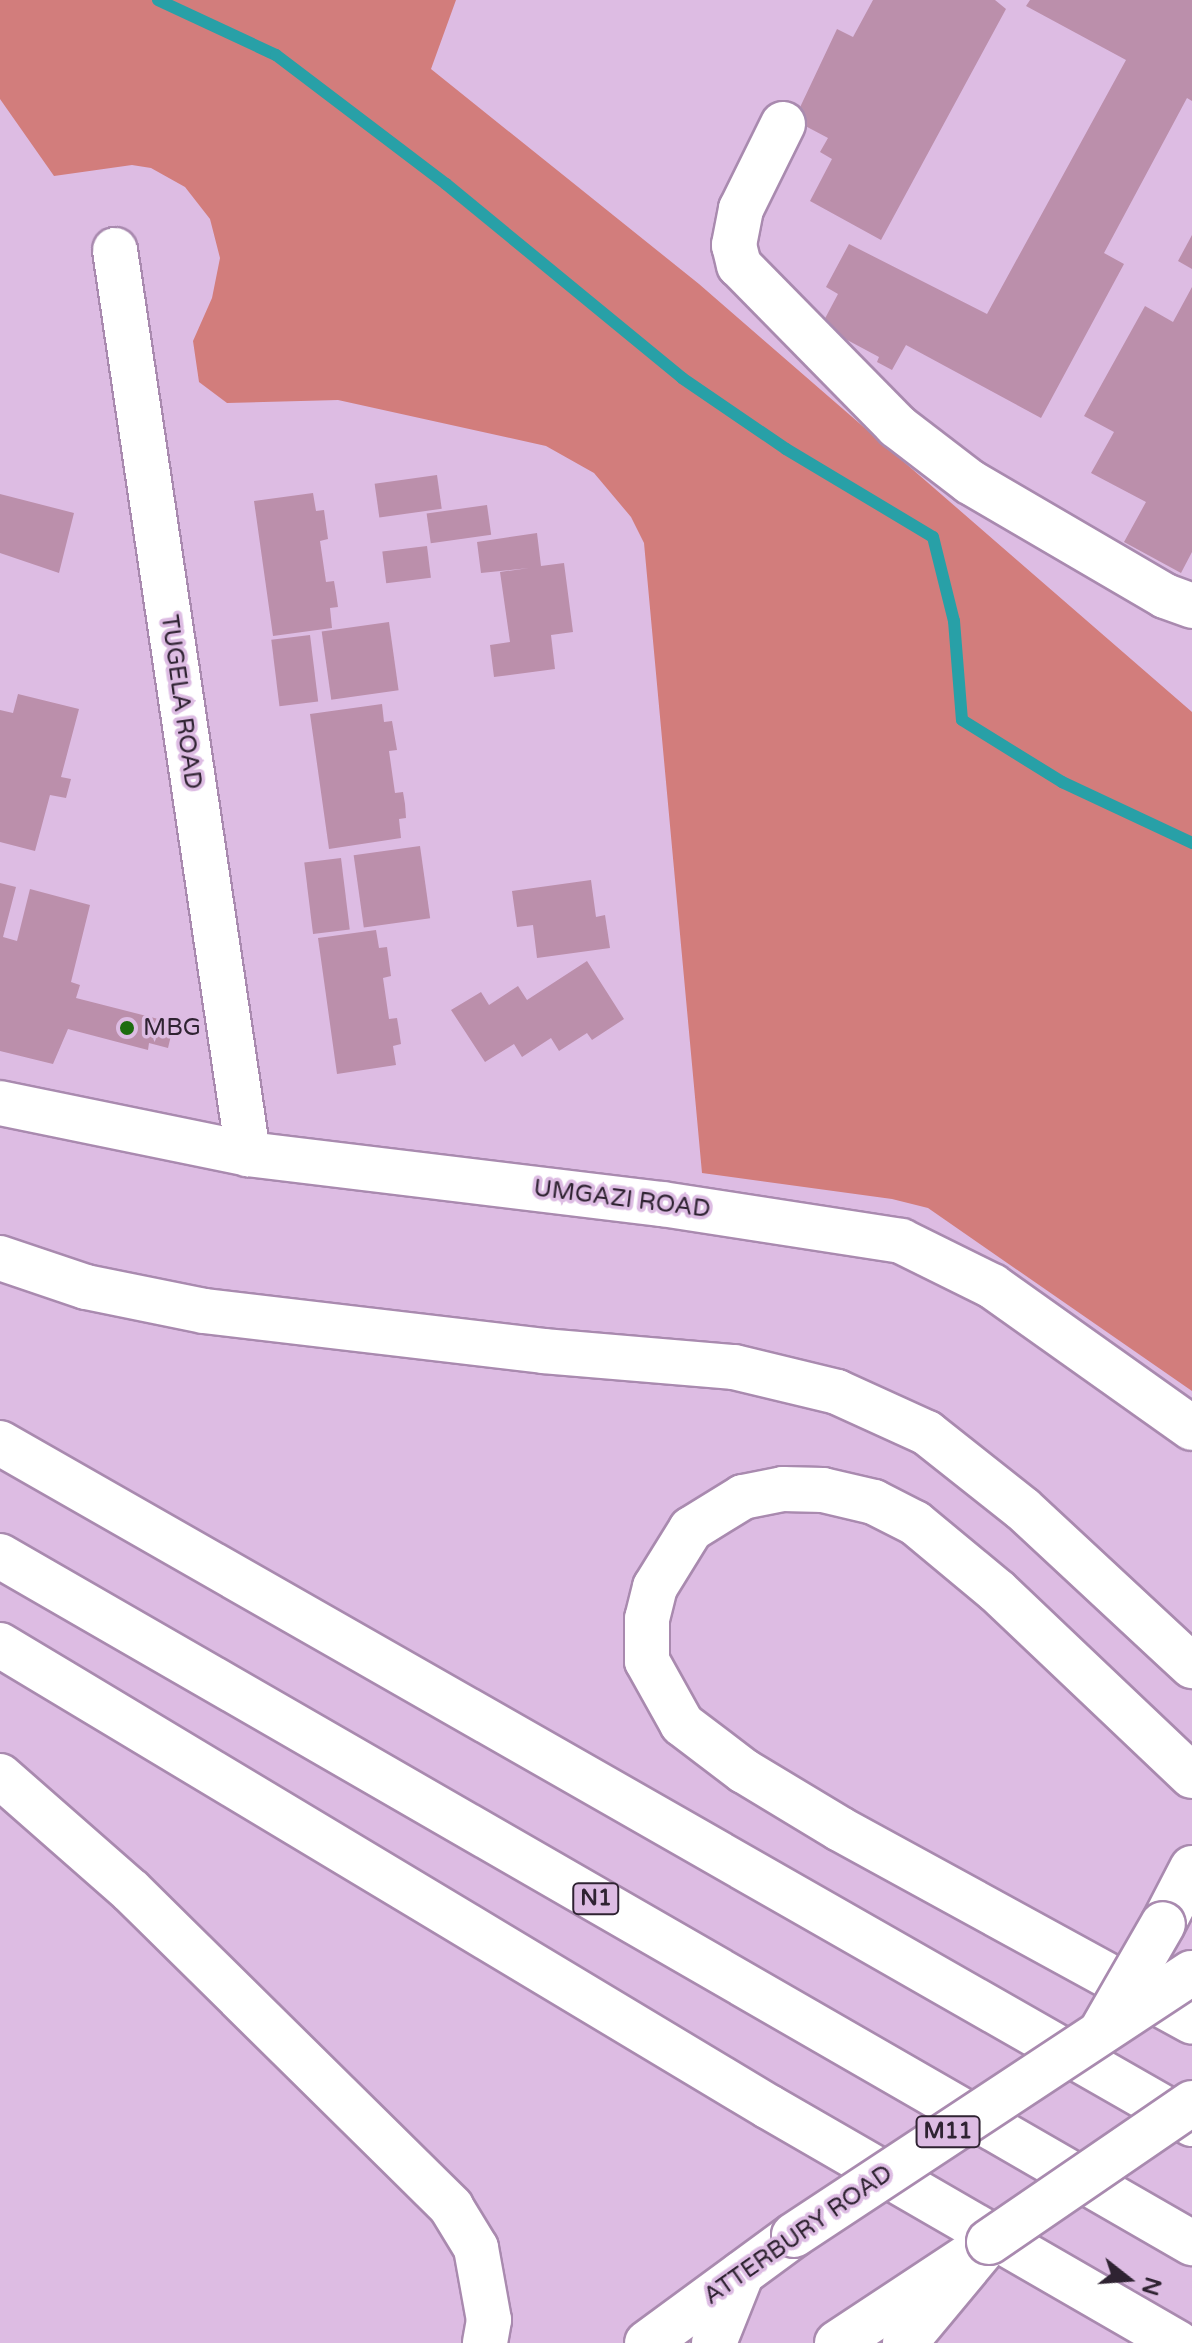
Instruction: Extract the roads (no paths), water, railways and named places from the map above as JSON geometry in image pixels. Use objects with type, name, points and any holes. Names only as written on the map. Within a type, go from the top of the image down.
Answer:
[{"type":"main road","points":[[783,124],[741,209],[734,245],[739,265],[897,426],[970,482],[1165,596],[1192,606]]},
{"type":"main road","name":"TUGELA ROAD","points":[[115,250],[248,1154]]},
{"type":"main road","name":"UMGAZI ROAD","points":[[0,1103],[248,1154],[663,1204],[901,1241],[992,1286],[1192,1428]]},
{"type":"main road","points":[[0,1258],[86,1287],[204,1311],[543,1351],[734,1367],[837,1392],[927,1433],[1023,1509],[1192,1666]]},
{"type":"main road","points":[[0,1443],[1192,2124]]},
{"type":"main road","points":[[1192,1776],[997,1591],[915,1523],[874,1502],[823,1490],[783,1489],[743,1497],[691,1529],[655,1587],[647,1619],[647,1661],[682,1724],[744,1771],[840,1829],[1192,2022]]},
{"type":"main road","name":"N1","points":[[0,1556],[1192,2243]]},
{"type":"main road","points":[[0,1645],[769,2107],[1178,2343]]},
{"type":"main road","points":[[0,1776],[131,1891],[451,2207],[476,2248],[489,2320],[485,2343]]},
{"type":"main road","points":[[1102,2030],[1192,1868]]},
{"type":"main road","name":"ATTERBURY ROAD","points":[[647,2343],[794,2235],[1192,1973]]},
{"type":"main road","points":[[837,2343],[895,2327],[989,2242],[1192,2103]]},
{"type":"main road","points":[[714,2343],[742,2273]]},
{"type":"waterway","points":[[158,0],[276,55],[446,184],[682,378],[786,449],[933,537],[954,621],[962,720],[1062,782],[1192,843]]},
{"type":"place","name":"MBG","points":[[127,1028]]}]
